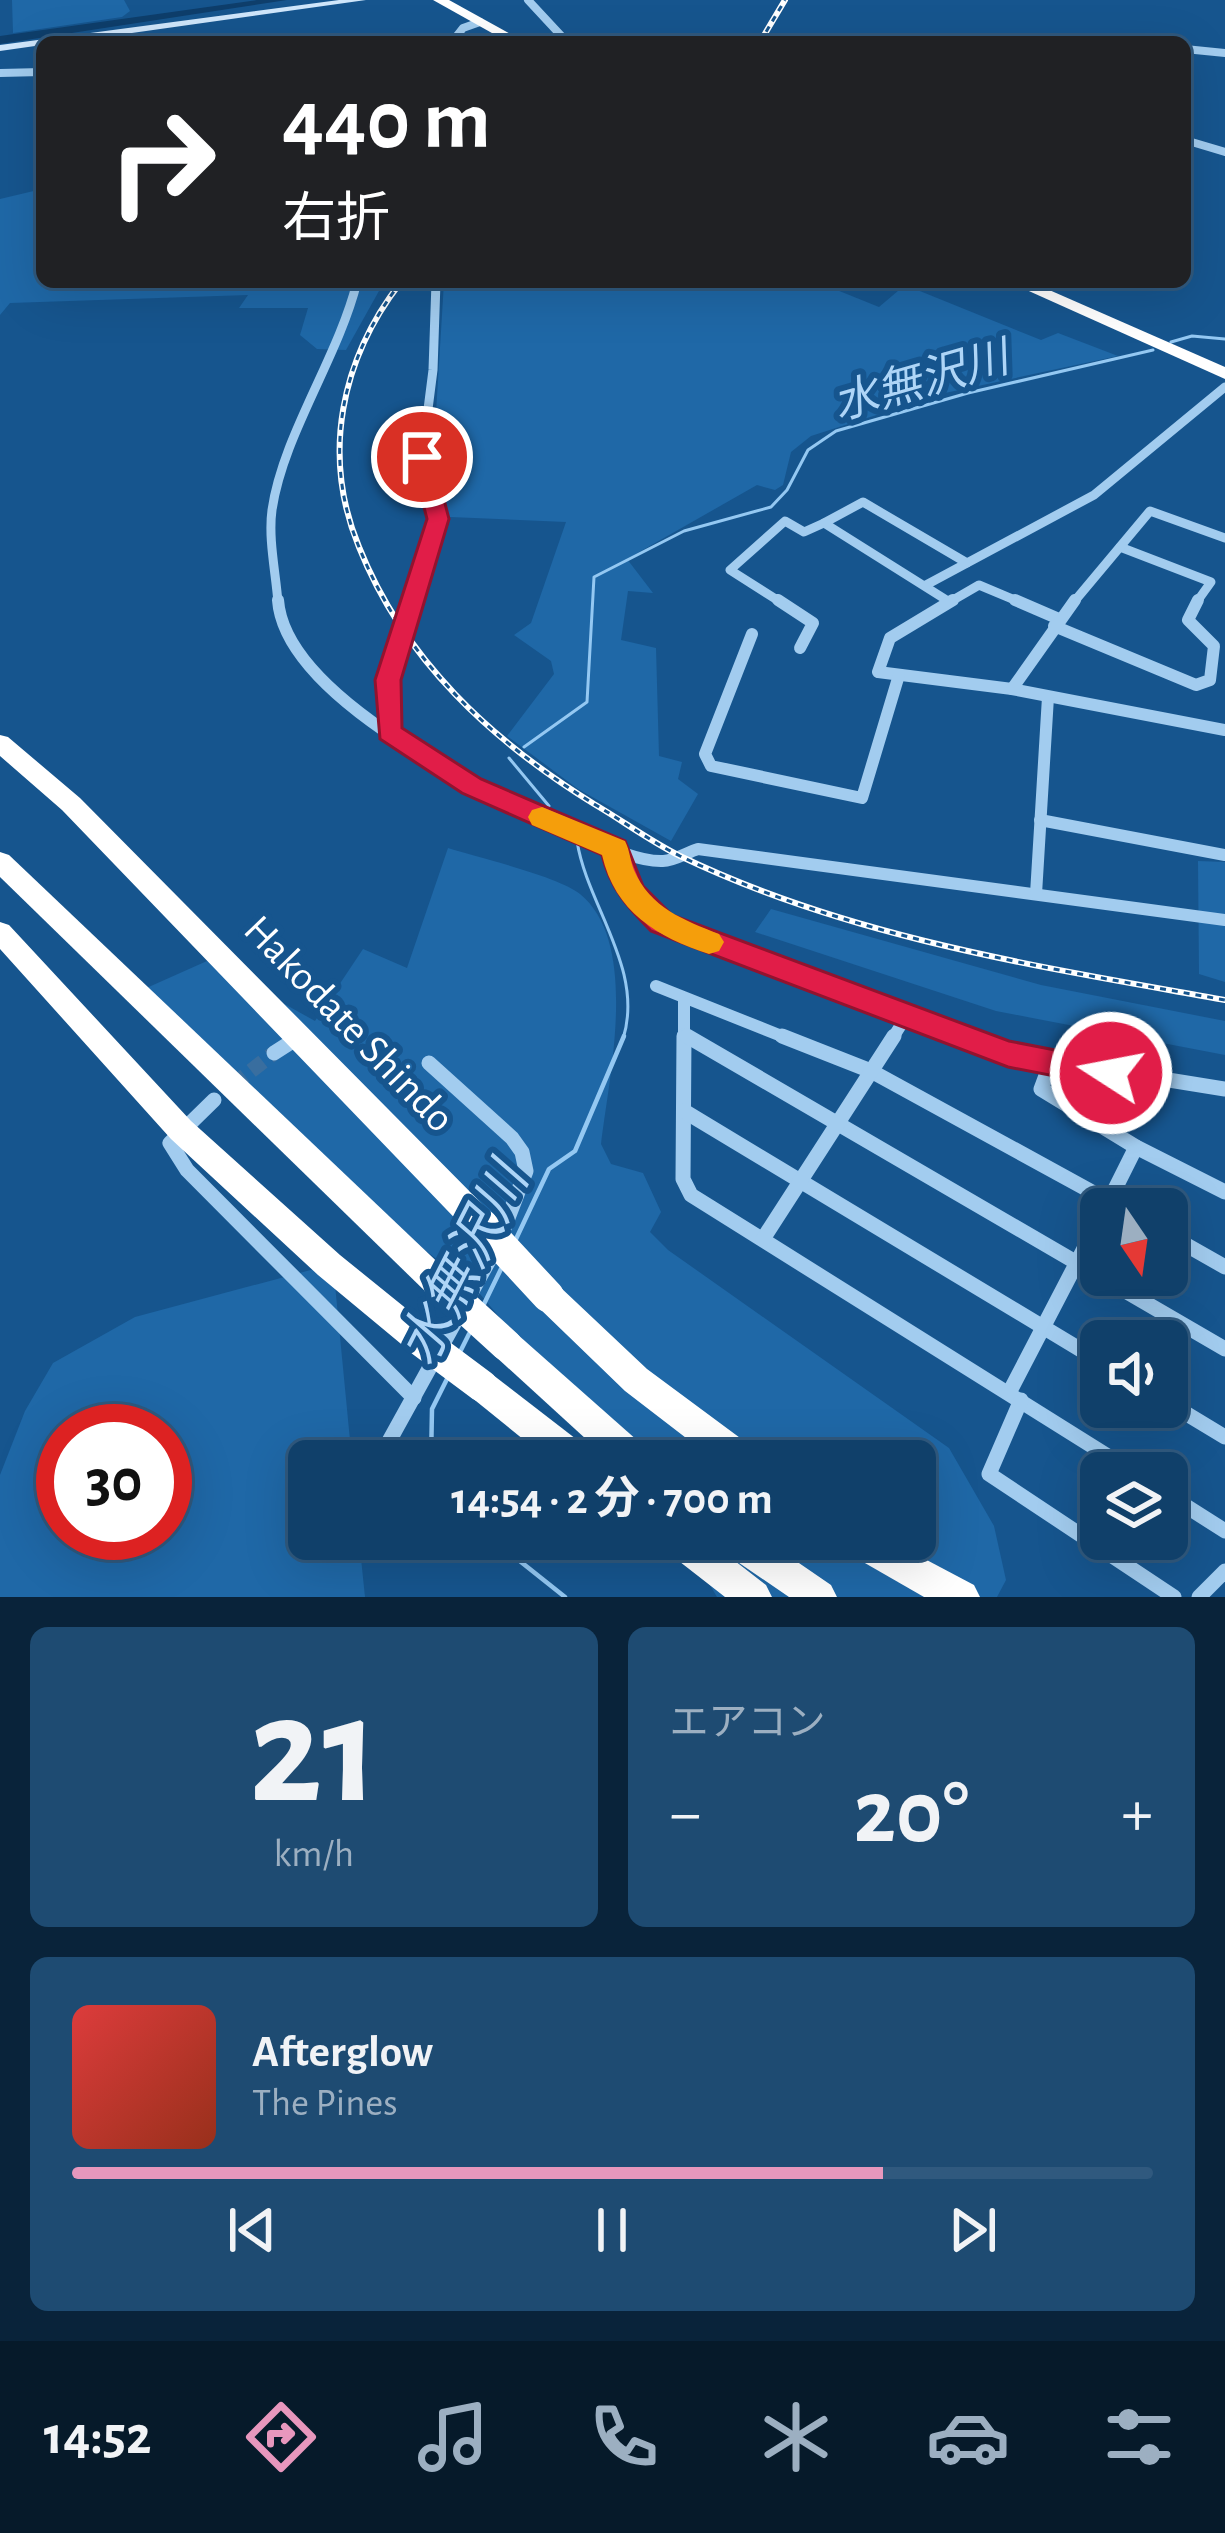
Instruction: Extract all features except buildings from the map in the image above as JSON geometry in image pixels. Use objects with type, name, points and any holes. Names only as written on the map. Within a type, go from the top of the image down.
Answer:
[{"type":"highway","points":[[439,0],[507,36]]},
{"type":"highway","points":[[1031,288],[1225,374]]},
{"type":"highway","name":"Hakodate Shindo","points":[[0,743],[71,804],[548,1296],[636,1380],[715,1440]]},
{"type":"highway","points":[[0,859],[439,1283],[611,1440]]},
{"type":"highway","points":[[0,932],[181,1130],[329,1265],[550,1440]]},
{"type":"highway","points":[[706,1560],[754,1597]]},
{"type":"highway","points":[[765,1560],[819,1597]]},
{"type":"highway","points":[[889,1560],[962,1597]]},
{"type":"street","points":[[89,36],[361,0]]},
{"type":"street","points":[[529,1],[544,0]]},
{"type":"street","points":[[529,1],[561,36]]},
{"type":"street","points":[[226,18],[229,36]]},
{"type":"street","points":[[457,36],[463,28],[480,22]]},
{"type":"street","points":[[0,48],[36,43]]},
{"type":"street","points":[[1191,50],[1225,53]]},
{"type":"street","points":[[0,73],[36,72]]},
{"type":"street","points":[[1191,143],[1211,151]]},
{"type":"street","points":[[1191,150],[1225,152]]},
{"type":"street","points":[[355,288],[272,511],[279,611],[307,665],[346,704],[471,786],[615,849],[663,861],[698,849],[1225,920]]},
{"type":"street","points":[[389,732],[388,680],[438,519],[422,457],[433,370],[436,288]]},
{"type":"street","points":[[926,584],[1094,495],[1225,387]]},
{"type":"street","points":[[800,648],[813,623],[730,570],[784,521],[804,532],[863,502],[967,563]]},
{"type":"street","points":[[1012,689],[1056,622],[1150,511],[1225,538]]},
{"type":"street","points":[[824,523],[948,601]]},
{"type":"street","points":[[1120,547],[1211,582],[1188,614],[1192,624],[1213,640],[1210,680],[1196,685],[979,585],[890,638],[878,672],[1012,689],[1225,730]]},
{"type":"street","points":[[752,634],[705,754],[711,766],[862,798],[899,675]]},
{"type":"street","points":[[1036,895],[1048,697]]},
{"type":"street","points":[[1040,820],[1225,855]]},
{"type":"street","points":[[615,849],[621,874],[633,894],[662,923],[1008,1054],[1225,1089]]},
{"type":"street","points":[[656,986],[872,1071],[1080,1192]]},
{"type":"street","points":[[684,998],[683,1179],[691,1195],[1102,1452]]},
{"type":"street","points":[[763,1239],[906,1017]]},
{"type":"street","points":[[274,1053],[300,1036]]},
{"type":"street","points":[[687,1036],[1225,1349]]},
{"type":"street","points":[[1051,1062],[1041,1089],[1136,1148],[1225,1192]]},
{"type":"street","points":[[390,1440],[498,1244],[526,1171],[522,1152],[512,1138],[429,1063]]},
{"type":"street","points":[[214,1100],[170,1143],[187,1170],[414,1398]]},
{"type":"street","points":[[684,1111],[1080,1349]]},
{"type":"street","points":[[1118,1188],[1136,1148]]},
{"type":"street","points":[[1188,1246],[1225,1267]]},
{"type":"street","points":[[1080,1256],[1015,1396],[989,1474],[1174,1597]]},
{"type":"street","points":[[1188,1415],[1225,1437]]},
{"type":"street","points":[[1188,1507],[1225,1531]]},
{"type":"street","points":[[1199,1597],[1225,1571]]},
{"type":"shaded area","points":[[12,0],[124,0],[130,11],[122,17],[13,33]]},
{"type":"shaded area","points":[[36,190],[36,288],[381,288],[346,350],[317,349],[300,335],[308,308],[239,308],[248,295],[10,303],[0,315],[0,199]]},
{"type":"shaded area","points":[[444,288],[832,288],[879,307],[901,288],[912,288],[1041,340],[1058,333],[1118,356],[945,393],[811,436],[791,452],[783,485],[775,490],[757,485],[627,559],[653,593],[628,591],[621,640],[656,648],[659,756],[682,762],[678,779],[698,794],[671,841],[578,789],[507,736],[554,674],[551,661],[514,635],[531,623],[566,522],[450,517],[442,511],[433,462]]},
{"type":"shaded area","points":[[448,848],[537,874],[580,894],[598,916],[610,944],[615,977],[614,1048],[601,1144],[611,1164],[643,1173],[661,1212],[650,1232],[668,1250],[949,1448],[994,1526],[1006,1580],[997,1597],[717,1597],[695,1560],[936,1560],[936,1440],[602,1440],[475,1288],[274,1136],[133,994],[207,961],[315,1021],[363,949],[407,968]]},
{"type":"shaded area","points":[[1198,861],[1225,862],[1225,982],[1199,974]]},
{"type":"shaded area","points":[[771,909],[1041,985],[1225,1021],[1225,1055],[996,1011],[755,932]]},
{"type":"shaded area","points":[[333,1264],[350,1440],[288,1440],[288,1560],[361,1560],[365,1597],[0,1597],[0,1475],[25,1411],[53,1363],[135,1317]]},
{"type":"waterway","points":[[0,40],[281,0]]},
{"type":"waterway","name":"水無沢川","points":[[1171,342],[1192,336],[1225,339]]},
{"type":"waterway","name":"水無沢川","points":[[524,747],[587,702],[594,577],[684,531],[771,507],[787,490],[808,450],[836,431],[968,393],[1153,350]]},
{"type":"waterway","name":"水無沢川","points":[[509,758],[549,806]]},
{"type":"waterway","name":"水無沢川","points":[[577,841],[621,963],[628,1013],[623,1038]]},
{"type":"waterway","name":"水無沢川","points":[[516,1239],[549,1169],[575,1151],[623,1038]]},
{"type":"waterway","name":"水無沢川","points":[[484,1304],[501,1269]]},
{"type":"waterway","name":"水無沢川","points":[[460,1352],[469,1334]]},
{"type":"waterway","name":"水無沢川","points":[[431,1440],[432,1409],[448,1377]]},
{"type":"waterway","name":"水無沢川","points":[[518,1560],[565,1597]]},
{"type":"tunnel","points":[[233,1085],[274,1053]]},
{"type":"railway","points":[[764,36],[785,0]]},
{"type":"railway","points":[[397,288],[364,343],[343,409],[341,478],[347,512],[378,588],[400,626],[487,725],[556,780],[647,837],[745,884],[879,929],[947,946],[1225,1000]]},
{"type":"slow traffic","points":[[542,817],[615,849],[621,874],[646,910],[662,923],[709,942]]},
{"type":"route","points":[[422,457],[438,519],[388,680],[389,732],[471,786],[615,849],[621,874],[646,910],[685,934],[1008,1054],[1111,1073]]}]
